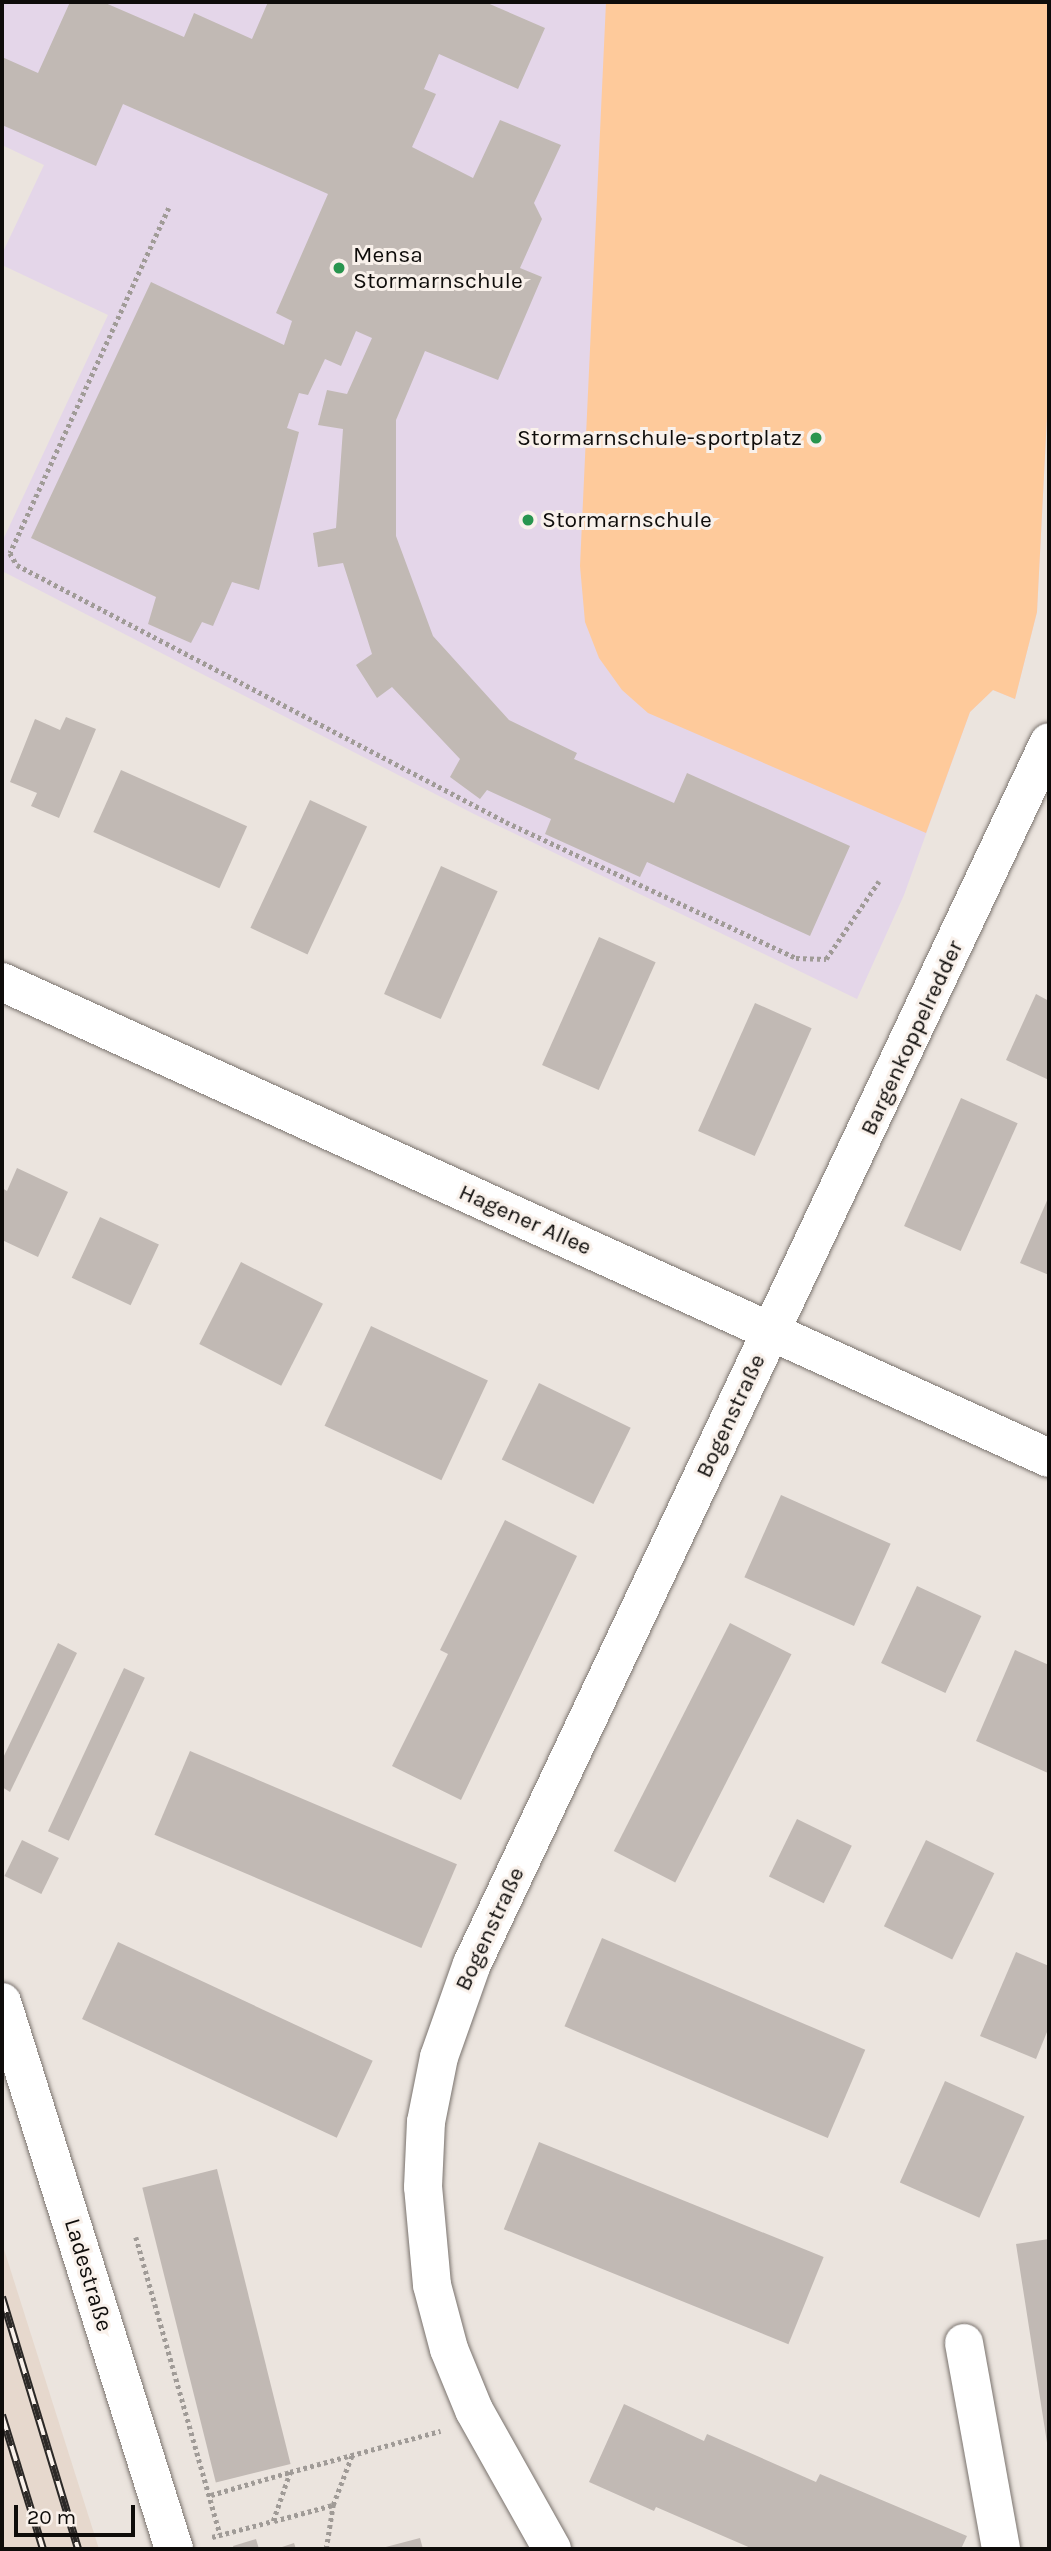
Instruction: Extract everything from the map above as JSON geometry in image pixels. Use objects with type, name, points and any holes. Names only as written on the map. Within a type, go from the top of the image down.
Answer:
[{"type":"street","name":"Bargenkoppelredder","points":[[771,1332],[1049,742]]},
{"type":"street","name":"Hagener Allee","points":[[2,982],[1049,1458]]},
{"type":"street","name":"Bogenstraße","points":[[552,2549],[480,2420],[449,2349],[427,2253],[424,2154],[439,2057],[472,1964],[771,1332]]},
{"type":"street","name":"Ladestraße","points":[[2,2001],[174,2549]]},
{"type":"street","points":[[964,2343],[1001,2549]]},
{"type":"path","points":[[169,208],[10,552],[17,565],[506,822],[796,958],[825,959],[879,881]]},
{"type":"path","points":[[136,2237],[211,2495],[220,2535]]},
{"type":"path","points":[[211,2495],[480,2420]]},
{"type":"path","points":[[326,2549],[333,2505],[352,2454]]},
{"type":"path","points":[[273,2521],[290,2472]]},
{"type":"path","points":[[174,2549],[333,2505]]},
{"type":"shaded area","name":"Stormarnschule","points":[[2,2],[1049,2],[1049,378],[1037,612],[1015,699],[993,690],[970,712],[904,895],[857,999],[474,814],[2,571],[2,542],[108,315],[2,265],[2,254],[44,165],[2,145]]},
{"type":"shaded area","name":"Stormarnschule-sportplatz","points":[[606,2],[1049,2],[1049,378],[1037,612],[1015,699],[993,690],[970,712],[926,833],[648,713],[622,690],[599,658],[585,622],[580,566]]},
{"type":"shaded area","points":[[2,2243],[99,2549],[2,2549]]},
{"type":"building","points":[[70,2],[103,2],[184,37],[194,13],[252,39],[268,2],[485,2],[545,28],[518,89],[439,54],[424,89],[436,94],[412,147],[473,178],[500,120],[561,145],[534,203],[542,219],[520,268],[542,277],[498,380],[425,351],[396,420],[396,536],[433,636],[509,720],[577,753],[574,759],[674,803],[687,773],[850,846],[810,936],[647,862],[640,877],[545,834],[551,819],[487,790],[480,799],[450,777],[460,759],[392,687],[377,698],[356,665],[372,654],[343,563],[318,567],[313,533],[336,528],[343,429],[318,425],[327,390],[347,394],[372,338],[356,331],[341,366],[325,359],[308,395],[299,393],[287,428],[299,432],[259,590],[232,582],[213,626],[202,622],[191,643],[148,624],[156,597],[31,538],[151,282],[284,345],[292,321],[276,313],[328,194],[123,104],[96,166],[2,125],[2,57],[38,73]]},
{"type":"building","points":[[66,717],[96,729],[59,818],[31,806],[37,793],[10,782],[35,719],[60,730]]},
{"type":"building","points":[[121,770],[247,826],[219,888],[93,832]]},
{"type":"building","points":[[310,800],[367,827],[308,954],[250,928]]},
{"type":"building","points":[[441,866],[498,891],[441,1019],[384,994]]},
{"type":"building","points":[[599,937],[656,962],[599,1090],[542,1065]]},
{"type":"building","points":[[1036,994],[1049,1001],[1049,1080],[1006,1060]]},
{"type":"building","points":[[755,1003],[812,1028],[755,1156],[698,1131]]},
{"type":"building","points":[[961,1098],[1018,1123],[961,1251],[904,1226]]},
{"type":"building","points":[[17,1168],[68,1192],[38,1257],[2,1240],[2,1188],[7,1191]]},
{"type":"building","points":[[1049,1196],[1049,1275],[1020,1263]]},
{"type":"building","points":[[100,1217],[159,1244],[131,1305],[72,1278]]},
{"type":"building","points":[[241,1262],[323,1304],[281,1386],[199,1344]]},
{"type":"building","points":[[371,1326],[488,1381],[441,1480],[325,1426]]},
{"type":"building","points":[[539,1383],[631,1428],[593,1504],[502,1459]]},
{"type":"building","points":[[781,1495],[891,1544],[854,1626],[744,1577]]},
{"type":"building","points":[[505,1520],[577,1556],[461,1800],[392,1766],[448,1654],[440,1650]]},
{"type":"building","points":[[917,1586],[981,1616],[945,1693],[881,1663]]},
{"type":"building","points":[[730,1623],[791,1654],[675,1882],[614,1851]]},
{"type":"building","points":[[58,1643],[77,1653],[10,1792],[2,1787],[2,1760]]},
{"type":"building","points":[[1015,1650],[1049,1665],[1048,1773],[976,1741]]},
{"type":"building","points":[[124,1668],[145,1678],[69,1841],[48,1831]]},
{"type":"building","points":[[190,1751],[457,1864],[421,1948],[154,1835]]},
{"type":"building","points":[[797,1819],[852,1846],[824,1903],[769,1877]]},
{"type":"building","points":[[22,1840],[59,1858],[41,1894],[4,1876]]},
{"type":"building","points":[[926,1840],[994,1873],[952,1960],[884,1926]]},
{"type":"building","points":[[602,1938],[865,2050],[828,2138],[564,2026]]},
{"type":"building","points":[[118,1942],[373,2061],[337,2138],[82,2019]]},
{"type":"building","points":[[1016,1952],[1049,1966],[1049,2027],[1036,2059],[980,2036]]},
{"type":"building","points":[[945,2081],[1024,2116],[979,2218],[900,2182]]},
{"type":"building","points":[[539,2142],[824,2257],[788,2344],[504,2229]]},
{"type":"building","points":[[217,2169],[291,2464],[216,2483],[142,2188]]},
{"type":"building","points":[[1049,2239],[1049,2449],[1048,2449],[1016,2244]]},
{"type":"building","points":[[624,2404],[704,2441],[707,2434],[816,2482],[820,2474],[967,2536],[961,2549],[753,2549],[656,2507],[654,2511],[589,2482]]},
{"type":"building","points":[[420,2538],[423,2549],[382,2549],[382,2548]]},
{"type":"building","points":[[256,2539],[259,2549],[234,2549],[233,2546]]},
{"type":"building","points":[[294,2543],[296,2549],[276,2549]]},
{"type":"railway","points":[[2,2297],[78,2549]]},
{"type":"railway","points":[[2,2415],[43,2549]]},
{"type":"place","name":"Mensa Stormarnschule","points":[[339,268]]},
{"type":"place","name":"Stormarnschule-sportplatz","points":[[816,438]]},
{"type":"place","name":"Stormarnschule","points":[[528,520]]}]
